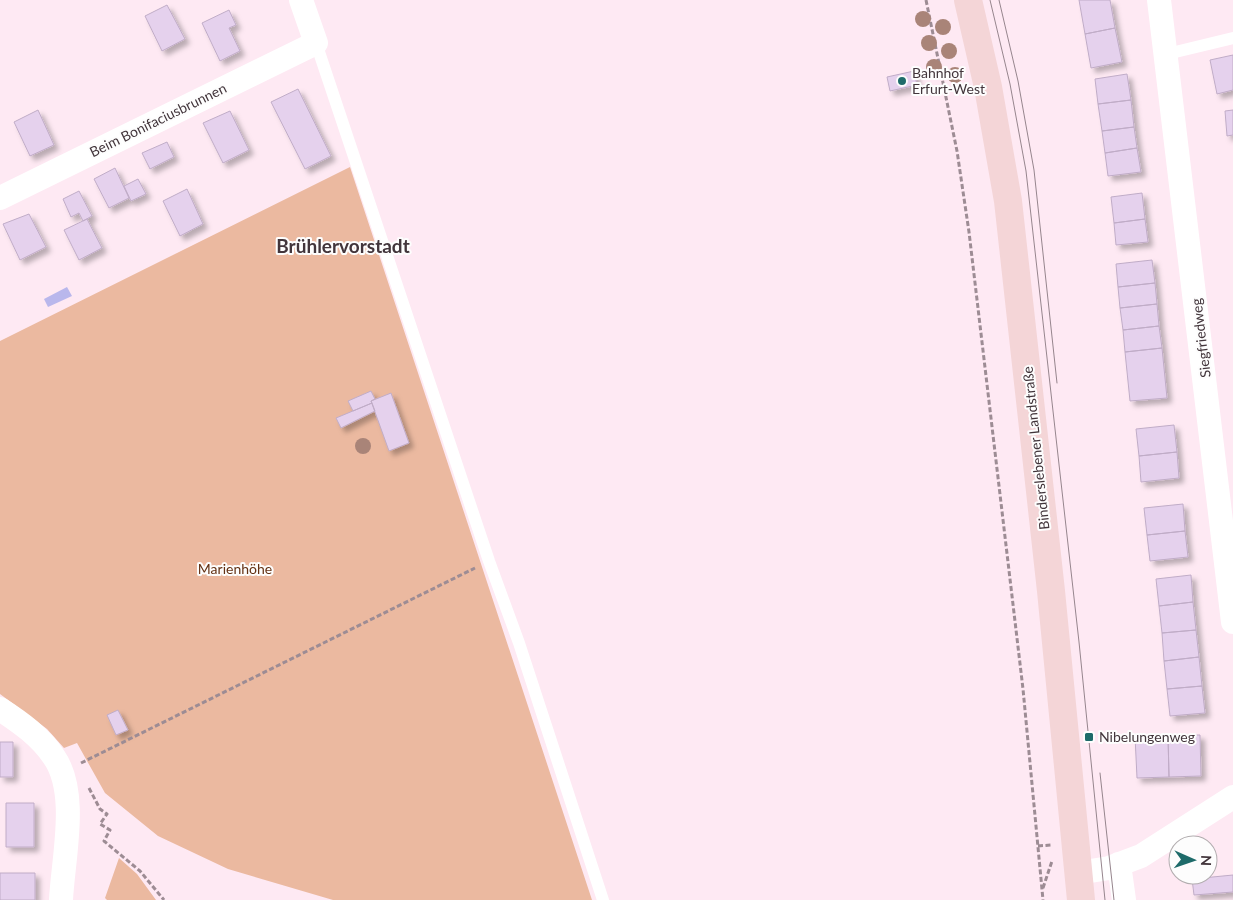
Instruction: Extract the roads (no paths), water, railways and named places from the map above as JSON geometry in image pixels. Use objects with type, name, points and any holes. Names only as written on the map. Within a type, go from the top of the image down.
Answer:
[{"type":"main road","name":"Binderslebener Landstraße","points":[[968,0],[988,87],[1008,201],[1051,590],[1081,900]]},
{"type":"street","points":[[301,0],[316,43]]},
{"type":"street","name":"Siegfriedweg","points":[[1159,0],[1225,475],[1233,622]]},
{"type":"street","name":"Beim Bonifaciusbrunnen","points":[[0,198],[316,43]]},
{"type":"street","points":[[0,708],[38,738],[54,757],[62,772],[67,794],[61,900]]},
{"type":"street","points":[[1078,873],[1120,864],[1141,856],[1233,797]]},
{"type":"street","points":[[1120,864],[1124,900]]},
{"type":"lane","points":[[1167,54],[1233,38]]},
{"type":"lane","points":[[316,43],[488,561],[519,643],[603,900]]},
{"type":"water","points":[[67,287],[72,296],[48,307],[44,299]]},
{"type":"tram line","points":[[990,0],[1010,84],[1026,171],[1079,642],[1105,900]]},
{"type":"tram line","points":[[999,0],[1018,81],[1034,170],[1057,383]]},
{"type":"tram line","points":[[1100,773],[1114,900]]},
{"type":"place","name":"Bahnhof Erfurt-West","points":[[902,81]]},
{"type":"place","name":"Nibelungenweg","points":[[1089,737]]},
{"type":"district","name":"Brühlervorstadt","points":[[343,246]]},
{"type":"park label","name":"Marienhöhe","points":[[235,569]]}]
